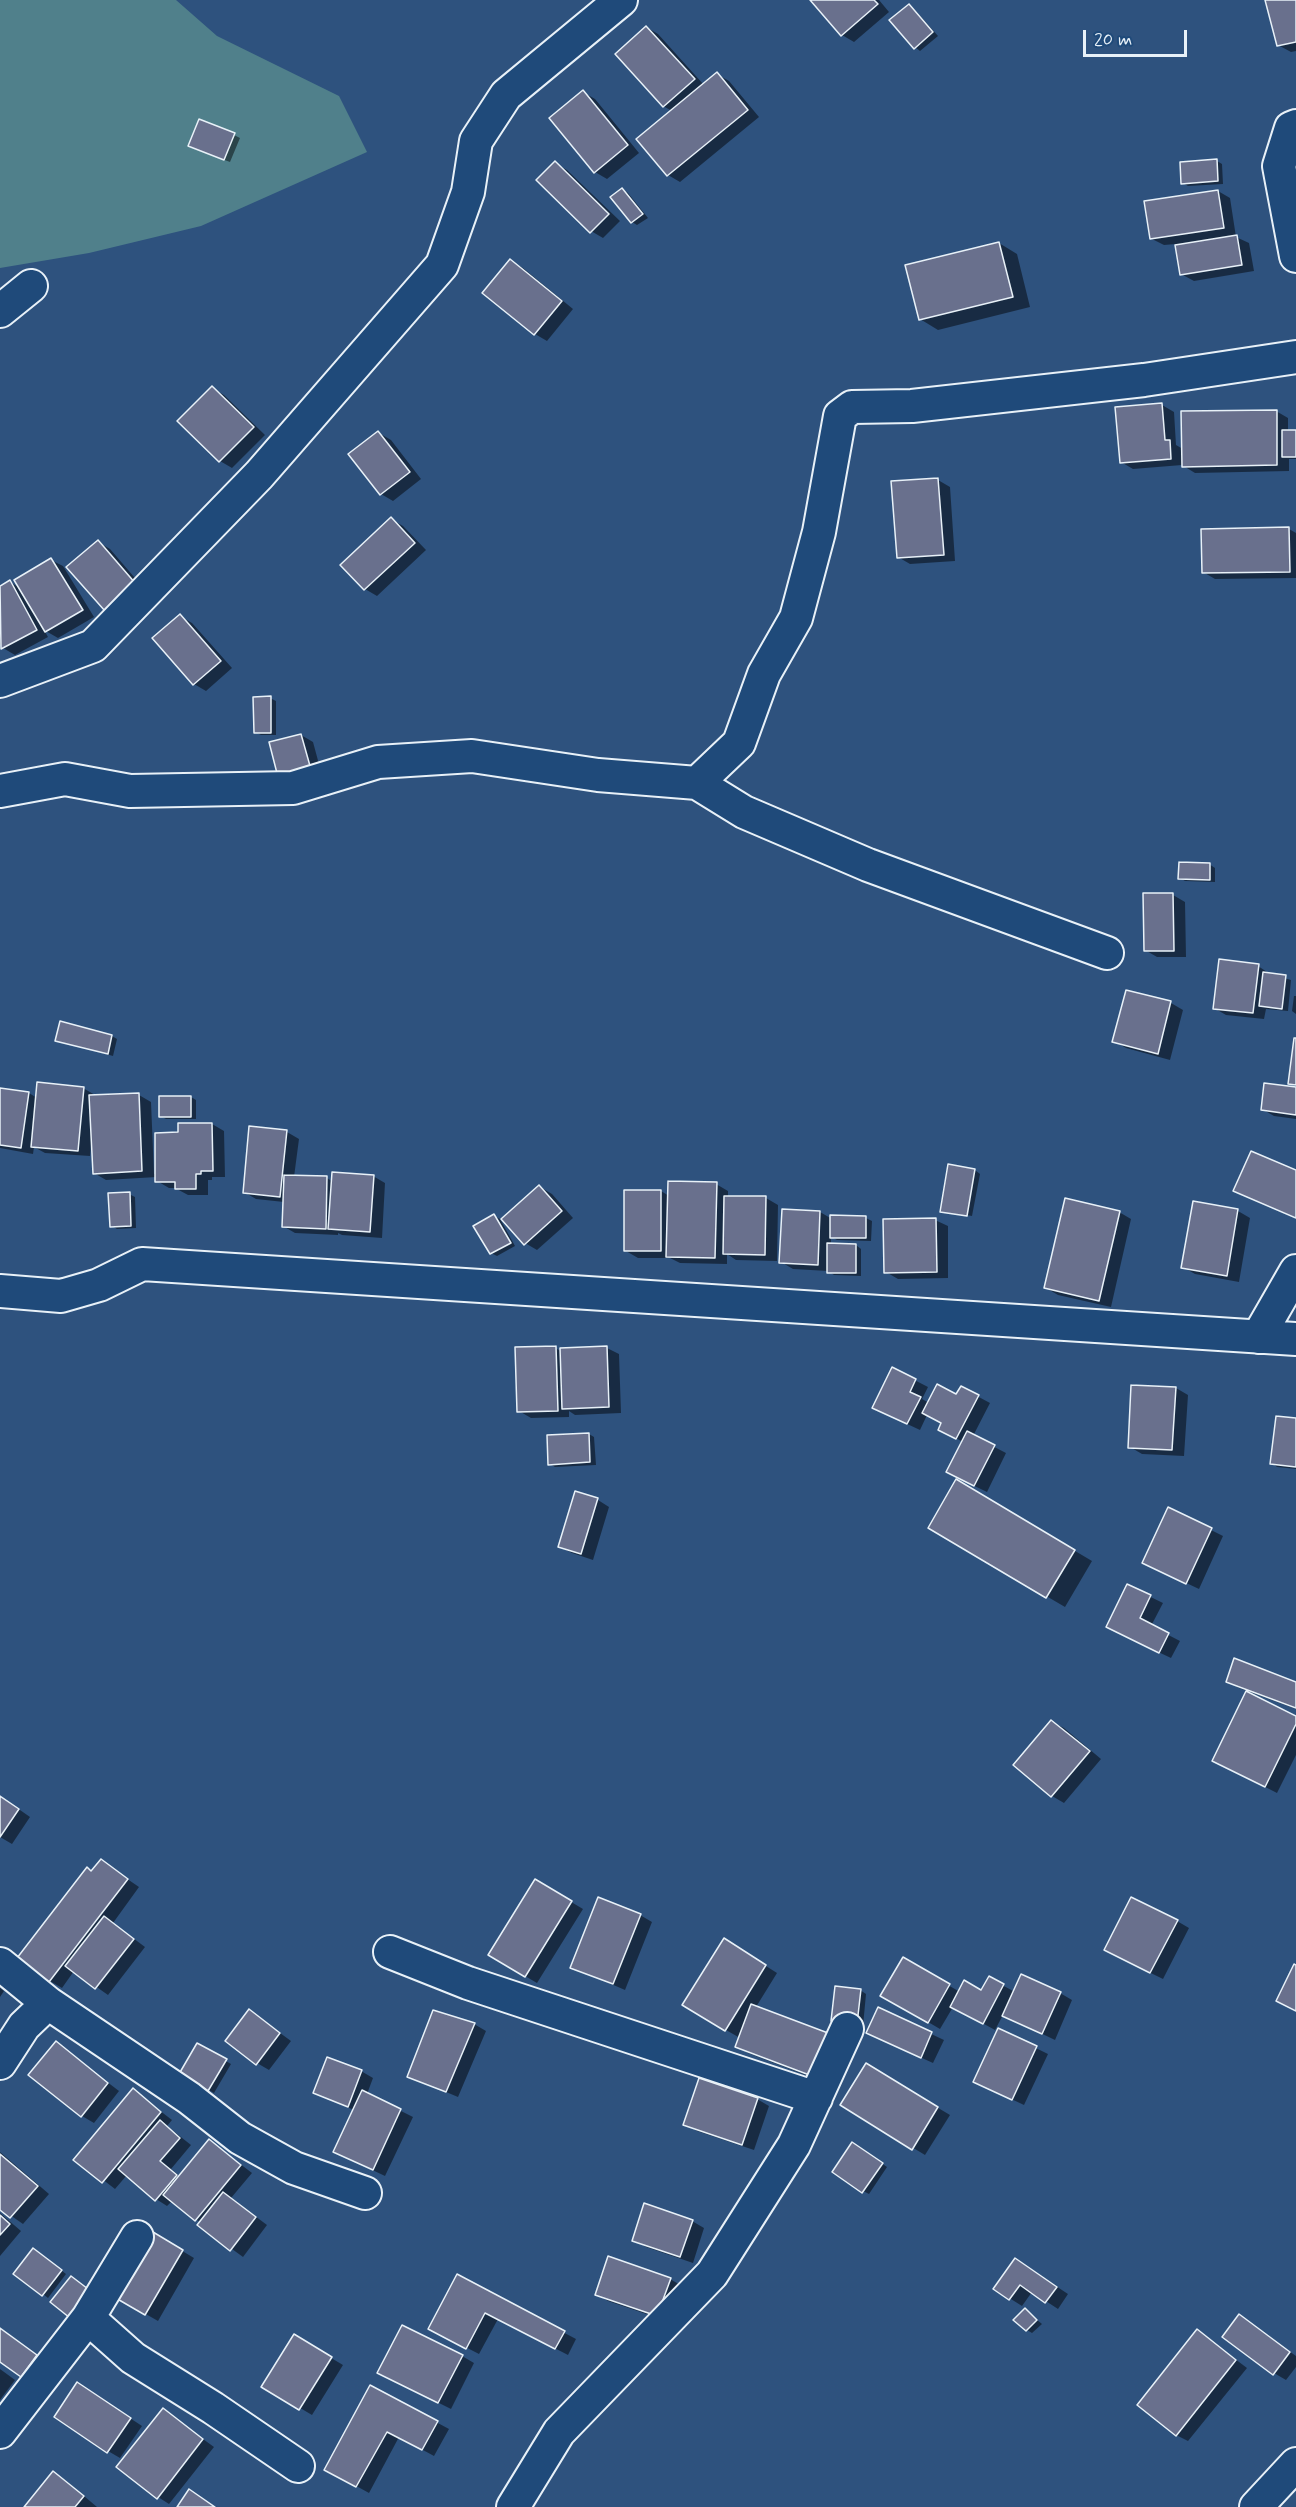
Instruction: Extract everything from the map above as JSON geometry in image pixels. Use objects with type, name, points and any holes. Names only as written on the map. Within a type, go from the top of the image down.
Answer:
[{"type":"street","points":[[0,681],[93,646],[259,475],[442,265],[468,192],[476,141],[506,95],[621,0]]},
{"type":"street","points":[[1296,126],[1292,128],[1279,166],[1296,256]]},
{"type":"street","points":[[0,311],[31,286]]},
{"type":"street","points":[[697,783],[739,743],[764,674],[796,618],[819,532],[840,417],[852,407],[912,406],[1144,380],[1296,357]]},
{"type":"street","points":[[0,791],[65,779],[130,791],[293,788],[378,762],[472,756],[598,775],[697,783],[744,812],[858,861],[1107,953]]},
{"type":"street","points":[[0,1292],[61,1296],[99,1286],[142,1264],[1296,1339]]},
{"type":"street","points":[[1258,1337],[1296,1271]]},
{"type":"street","points":[[390,1952],[468,1983],[816,2098]]},
{"type":"street","points":[[0,1964],[48,2003],[189,2098],[240,2138],[294,2168],[365,2193]]},
{"type":"street","points":[[0,2063],[24,2026],[48,2003]]},
{"type":"street","points":[[513,2507],[559,2432],[712,2274],[794,2145],[848,2029]]},
{"type":"street","points":[[0,2432],[88,2318],[137,2237]]},
{"type":"street","points":[[88,2318],[133,2358],[213,2408],[298,2466]]},
{"type":"street","points":[[1256,2507],[1296,2464]]},
{"type":"green space","points":[[0,0],[176,0],[217,36],[339,96],[367,152],[201,226],[89,253],[0,268]]},
{"type":"building","points":[[810,0],[874,0],[878,4],[841,36]]},
{"type":"building","points":[[1265,0],[1296,0],[1296,42],[1277,46]]},
{"type":"building","points":[[909,4],[933,32],[914,49],[889,20]]},
{"type":"building","points":[[646,26],[695,79],[663,107],[615,54]]},
{"type":"building","points":[[717,72],[748,110],[667,176],[636,139]]},
{"type":"building","points":[[583,90],[628,145],[594,173],[549,118]]},
{"type":"building","points":[[199,119],[235,133],[224,160],[188,146]]},
{"type":"building","points":[[1217,159],[1218,181],[1181,184],[1180,162]]},
{"type":"building","points":[[555,161],[609,214],[590,233],[536,180]]},
{"type":"building","points":[[622,188],[643,214],[631,223],[610,197]]},
{"type":"building","points":[[1218,190],[1224,228],[1150,239],[1144,201]]},
{"type":"building","points":[[1237,235],[1242,265],[1180,275],[1175,245]]},
{"type":"building","points":[[999,242],[1013,297],[919,320],[905,265]]},
{"type":"building","points":[[510,259],[562,301],[534,335],[482,293]]},
{"type":"building","points":[[212,386],[254,427],[219,462],[177,421]]},
{"type":"building","points":[[1162,403],[1165,440],[1170,440],[1171,459],[1120,463],[1115,407]]},
{"type":"building","points":[[1277,410],[1277,465],[1182,467],[1181,411]]},
{"type":"building","points":[[1282,430],[1296,430],[1296,457],[1282,457]]},
{"type":"building","points":[[378,431],[410,472],[380,495],[348,454]]},
{"type":"building","points":[[938,478],[944,555],[897,558],[891,481]]},
{"type":"building","points":[[391,517],[415,543],[364,590],[340,565]]},
{"type":"building","points":[[1289,527],[1290,572],[1202,573],[1201,529]]},
{"type":"building","points":[[98,540],[136,584],[105,611],[66,567]]},
{"type":"building","points":[[51,558],[83,610],[45,632],[14,580]]},
{"type":"building","points":[[10,580],[37,630],[1,649],[0,586]]},
{"type":"building","points":[[180,614],[221,661],[193,685],[152,638]]},
{"type":"building","points":[[271,696],[271,733],[254,733],[253,697]]},
{"type":"building","points":[[301,734],[312,773],[279,781],[269,742]]},
{"type":"building","points":[[1179,862],[1210,863],[1210,880],[1178,879]]},
{"type":"building","points":[[1143,893],[1173,893],[1174,951],[1144,951]]},
{"type":"building","points":[[1219,959],[1259,964],[1253,1013],[1213,1009]]},
{"type":"building","points":[[1263,972],[1286,975],[1282,1009],[1259,1006]]},
{"type":"building","points":[[1126,990],[1171,1001],[1158,1054],[1112,1042]]},
{"type":"building","points":[[60,1021],[112,1035],[108,1054],[55,1041]]},
{"type":"building","points":[[1294,1038],[1296,1038],[1296,1085],[1288,1084]]},
{"type":"building","points":[[37,1082],[84,1087],[78,1151],[31,1147]]},
{"type":"building","points":[[1264,1083],[1296,1087],[1296,1115],[1261,1110]]},
{"type":"building","points":[[0,1088],[29,1092],[21,1148],[0,1145]]},
{"type":"building","points":[[139,1093],[142,1171],[93,1174],[89,1095]]},
{"type":"building","points":[[159,1096],[191,1096],[191,1117],[159,1117]]},
{"type":"building","points":[[178,1123],[212,1123],[213,1171],[201,1171],[201,1174],[196,1174],[196,1189],[175,1189],[175,1182],[155,1182],[155,1133],[178,1132]]},
{"type":"building","points":[[249,1126],[287,1130],[280,1197],[243,1193]]},
{"type":"building","points":[[1251,1151],[1296,1170],[1296,1218],[1233,1191]]},
{"type":"building","points":[[948,1164],[975,1169],[967,1216],[940,1212]]},
{"type":"building","points":[[332,1172],[374,1175],[370,1232],[328,1229]]},
{"type":"building","points":[[284,1175],[327,1176],[326,1229],[282,1227]]},
{"type":"building","points":[[668,1181],[717,1182],[715,1258],[666,1257]]},
{"type":"building","points":[[539,1185],[562,1211],[524,1245],[501,1219]]},
{"type":"building","points":[[624,1190],[661,1190],[661,1251],[624,1251]]},
{"type":"building","points":[[130,1192],[131,1226],[110,1227],[108,1193]]},
{"type":"building","points":[[724,1196],[766,1196],[765,1255],[723,1254]]},
{"type":"building","points":[[1065,1198],[1120,1211],[1099,1301],[1044,1288]]},
{"type":"building","points":[[1193,1201],[1238,1209],[1227,1276],[1181,1268]]},
{"type":"building","points":[[782,1209],[820,1211],[818,1265],[779,1263]]},
{"type":"building","points":[[494,1214],[511,1243],[490,1254],[473,1226]]},
{"type":"building","points":[[830,1215],[866,1216],[866,1238],[830,1238]]},
{"type":"building","points":[[936,1218],[937,1272],[884,1273],[883,1219]]},
{"type":"building","points":[[827,1243],[856,1244],[856,1273],[827,1273]]},
{"type":"building","points":[[556,1346],[558,1411],[517,1412],[515,1347]]},
{"type":"building","points":[[607,1346],[609,1407],[562,1409],[560,1348]]},
{"type":"building","points":[[892,1367],[916,1379],[910,1392],[921,1397],[907,1424],[872,1408]]},
{"type":"building","points":[[937,1384],[956,1394],[961,1386],[979,1395],[956,1439],[938,1430],[941,1423],[922,1413]]},
{"type":"building","points":[[1131,1385],[1176,1387],[1172,1450],[1128,1448]]},
{"type":"building","points":[[1276,1416],[1296,1418],[1296,1467],[1270,1464]]},
{"type":"building","points":[[967,1431],[995,1445],[974,1486],[946,1472]]},
{"type":"building","points":[[589,1433],[590,1462],[548,1465],[547,1435]]},
{"type":"building","points":[[956,1479],[1075,1550],[1046,1598],[928,1528]]},
{"type":"building","points":[[575,1491],[598,1498],[581,1554],[558,1547]]},
{"type":"building","points":[[1168,1507],[1212,1528],[1186,1584],[1142,1563]]},
{"type":"building","points":[[1127,1584],[1151,1595],[1140,1618],[1169,1633],[1159,1653],[1106,1627]]},
{"type":"building","points":[[1234,1658],[1296,1682],[1296,1708],[1226,1682]]},
{"type":"building","points":[[1246,1691],[1296,1716],[1296,1724],[1265,1787],[1212,1761]]},
{"type":"building","points":[[1051,1720],[1090,1751],[1051,1797],[1013,1765]]},
{"type":"building","points":[[0,1796],[19,1809],[0,1837]]},
{"type":"building","points":[[101,1859],[128,1879],[49,1982],[17,1958],[87,1867],[91,1871]]},
{"type":"building","points":[[535,1879],[572,1901],[525,1977],[488,1955]]},
{"type":"building","points":[[598,1897],[641,1914],[613,1984],[570,1968]]},
{"type":"building","points":[[1131,1897],[1178,1920],[1150,1973],[1104,1950]]},
{"type":"building","points":[[104,1916],[134,1939],[95,1989],[65,1966]]},
{"type":"building","points":[[724,1938],[766,1965],[725,2031],[682,2005]]},
{"type":"building","points":[[903,1957],[950,1984],[928,2023],[880,1996]]},
{"type":"building","points":[[1294,1964],[1296,1965],[1296,2011],[1276,2001]]},
{"type":"building","points":[[1021,1974],[1061,1992],[1042,2034],[1002,2016]]},
{"type":"building","points":[[989,1976],[1004,1984],[983,2024],[950,2007],[964,1980],[981,1990]]},
{"type":"building","points":[[835,1986],[861,1989],[857,2024],[831,2021]]},
{"type":"building","points":[[751,2004],[828,2033],[812,2076],[735,2047]]},
{"type":"building","points":[[878,2007],[932,2032],[921,2058],[866,2033]]},
{"type":"building","points":[[249,2009],[280,2033],[256,2065],[225,2041]]},
{"type":"building","points":[[433,2010],[475,2023],[446,2092],[407,2077]]},
{"type":"building","points":[[998,2028],[1037,2046],[1012,2100],[973,2082]]},
{"type":"building","points":[[56,2041],[108,2083],[81,2117],[28,2075]]},
{"type":"building","points":[[197,2043],[227,2059],[208,2091],[179,2074]]},
{"type":"building","points":[[327,2057],[362,2070],[348,2107],[313,2093]]},
{"type":"building","points":[[866,2063],[938,2107],[912,2150],[840,2105]]},
{"type":"building","points":[[699,2078],[758,2098],[742,2145],[683,2125]]},
{"type":"building","points":[[133,2088],[161,2112],[102,2183],[73,2160]]},
{"type":"building","points":[[362,2090],[401,2109],[373,2170],[333,2152]]},
{"type":"building","points":[[160,2120],[180,2138],[160,2161],[177,2175],[155,2201],[118,2169]]},
{"type":"building","points":[[209,2139],[241,2165],[195,2221],[163,2195]]},
{"type":"building","points":[[852,2142],[883,2163],[862,2193],[832,2172]]},
{"type":"building","points":[[0,2154],[38,2186],[10,2218],[0,2210]]},
{"type":"building","points":[[223,2192],[256,2217],[230,2251],[197,2225]]},
{"type":"building","points":[[644,2203],[693,2220],[680,2257],[632,2241]]},
{"type":"building","points":[[0,2215],[10,2224],[0,2235]]},
{"type":"building","points":[[153,2232],[183,2250],[145,2315],[114,2297]]},
{"type":"building","points":[[33,2248],[62,2270],[42,2296],[13,2274]]},
{"type":"building","points":[[608,2256],[671,2278],[657,2316],[595,2295]]},
{"type":"building","points":[[1015,2258],[1057,2287],[1045,2303],[1020,2285],[1009,2300],[993,2289]]},
{"type":"building","points":[[457,2274],[565,2331],[555,2349],[485,2313],[466,2349],[428,2329]]},
{"type":"building","points":[[71,2276],[92,2292],[70,2318],[50,2302]]},
{"type":"building","points":[[1025,2308],[1037,2320],[1026,2331],[1013,2320]]},
{"type":"building","points":[[1239,2314],[1290,2352],[1273,2375],[1222,2337]]},
{"type":"building","points":[[402,2325],[463,2355],[438,2403],[377,2373]]},
{"type":"building","points":[[0,2328],[37,2355],[21,2377],[0,2362]]},
{"type":"building","points":[[1197,2329],[1236,2360],[1176,2436],[1137,2405]]},
{"type":"building","points":[[294,2334],[332,2357],[299,2410],[261,2387]]},
{"type":"building","points":[[77,2382],[131,2418],[107,2453],[54,2417]]},
{"type":"building","points":[[370,2385],[438,2421],[422,2450],[387,2432],[356,2487],[324,2470]]},
{"type":"building","points":[[163,2408],[203,2439],[157,2499],[116,2467]]},
{"type":"building","points":[[53,2471],[84,2496],[75,2507],[24,2507]]},
{"type":"building","points":[[189,2489],[215,2507],[177,2507]]}]
